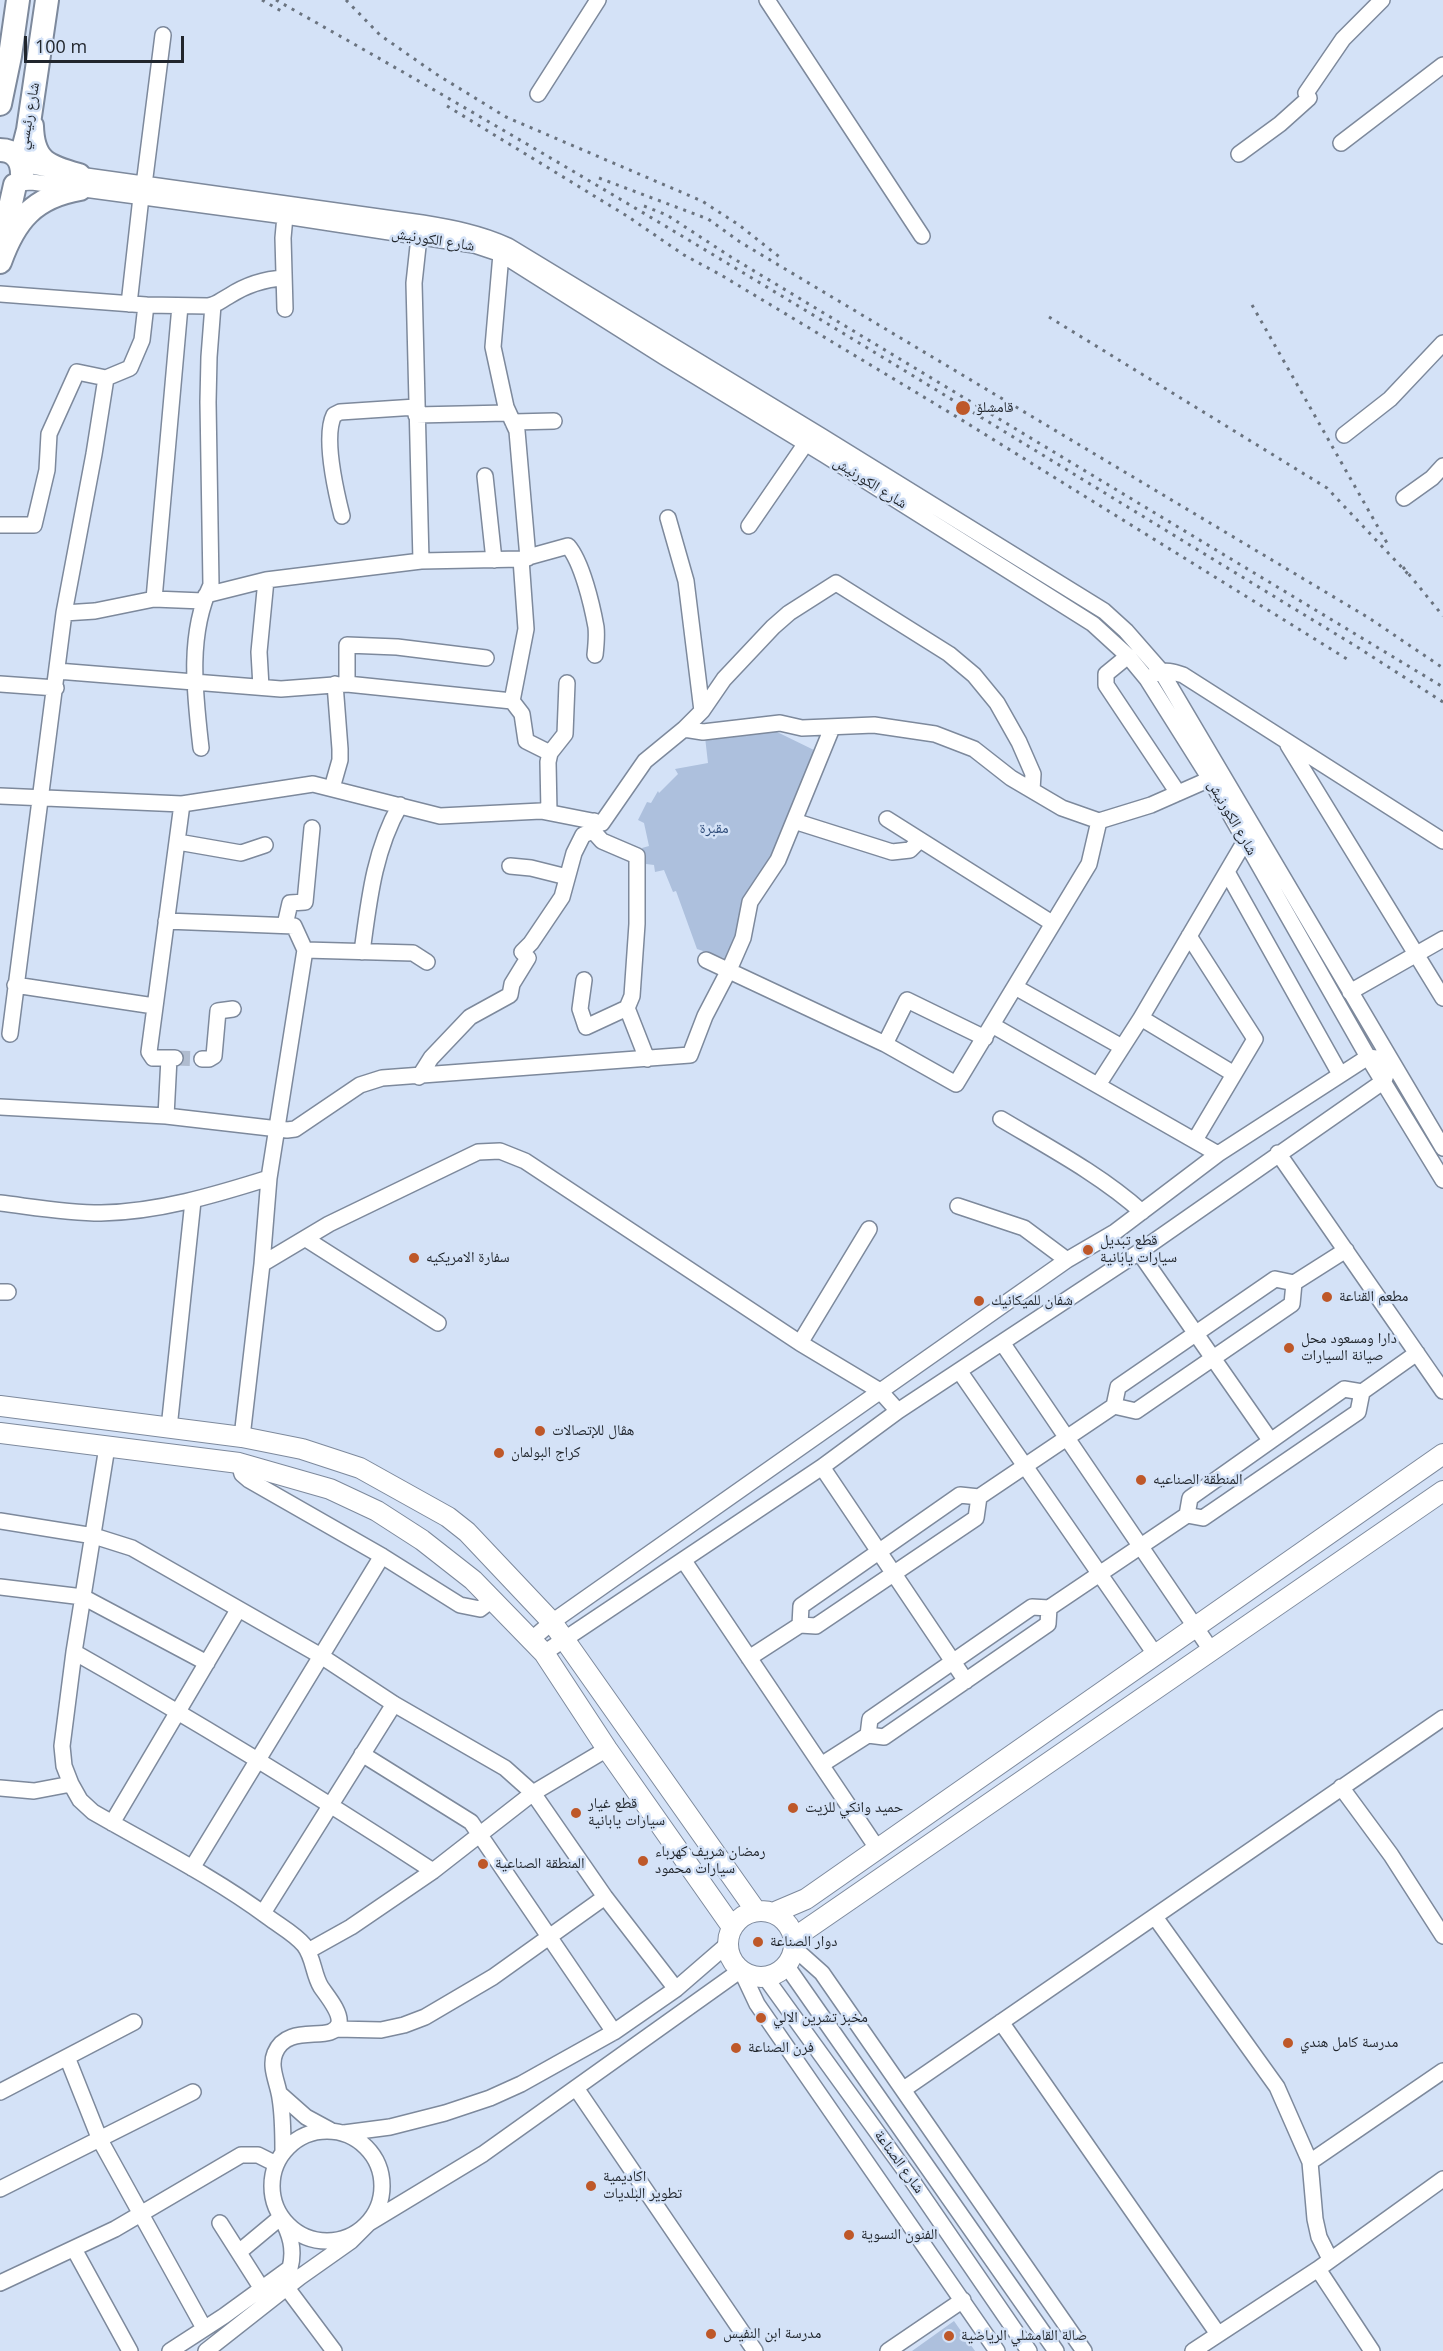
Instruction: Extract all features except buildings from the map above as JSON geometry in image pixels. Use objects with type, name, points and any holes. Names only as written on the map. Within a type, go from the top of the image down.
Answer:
[{"type":"highway","name":"شارع رئيسي","points":[[0,104],[18,0]]},
{"type":"highway","name":"شارع رئيسي","points":[[0,251],[15,176],[27,138],[47,0]]},
{"type":"highway","points":[[33,96],[32,134],[36,151],[49,165],[79,182]]},
{"type":"highway","points":[[0,150],[10,151],[15,176]]},
{"type":"highway","points":[[0,262],[13,231],[28,212],[79,182]]},
{"type":"main road","points":[[0,1406],[242,1437],[302,1449],[344,1461],[391,1484],[448,1517],[467,1532],[552,1622],[563,1641],[764,1912],[787,1923],[791,1950]]},
{"type":"main road","points":[[0,1432],[239,1462],[330,1489],[377,1511],[447,1558],[493,1599],[537,1647],[730,1936],[731,1958],[741,1970],[752,1976],[765,1977],[773,1975],[791,1950],[1211,1650],[1443,1491]]},
{"type":"main road","points":[[239,1462],[242,1437]]},
{"type":"main road","points":[[730,1936],[746,1914],[764,1912],[806,1899],[1443,1454]]},
{"type":"street","points":[[538,94],[598,0]]},
{"type":"street","points":[[767,0],[922,236]]},
{"type":"street","points":[[1239,154],[1280,124],[1310,98],[1306,93],[1343,39],[1382,0]]},
{"type":"street","points":[[129,304],[163,35]]},
{"type":"street","points":[[1341,143],[1443,65]]},
{"type":"street","name":"شارع الكورنيش","points":[[15,176],[79,182],[366,223],[420,237],[474,245],[501,254],[1093,624],[1128,656],[1154,675],[1210,779],[1368,1057],[1443,1180]]},
{"type":"street","name":"شارع الكورنيش","points":[[143,191],[285,216],[476,232],[508,246],[1104,611],[1126,631],[1154,675],[1350,992],[1443,1148]]},
{"type":"street","points":[[285,216],[285,309]]},
{"type":"street","points":[[420,237],[414,283],[421,561]]},
{"type":"street","points":[[501,254],[494,347],[510,417],[517,431],[525,558],[526,629],[512,701]]},
{"type":"street","points":[[0,294],[146,305],[213,305],[259,281],[284,278]]},
{"type":"street","points":[[0,525],[34,525],[47,470],[49,434],[77,372],[106,378],[130,368],[142,340],[146,305]]},
{"type":"street","points":[[201,748],[194,682],[199,619],[211,585],[208,402],[213,305]]},
{"type":"street","points":[[154,599],[180,306]]},
{"type":"street","points":[[1344,435],[1390,399],[1443,343]]},
{"type":"street","points":[[10,1034],[64,613],[106,378]]},
{"type":"street","points":[[342,516],[331,461],[331,421],[334,415],[340,412],[416,411],[554,421]]},
{"type":"street","points":[[749,526],[806,443]]},
{"type":"street","points":[[1404,498],[1432,478],[1443,466]]},
{"type":"street","points":[[485,476],[494,560]]},
{"type":"street","points":[[668,518],[686,581],[702,711]]},
{"type":"street","points":[[64,613],[95,611],[154,599],[205,598],[266,580],[421,561],[525,558],[568,546],[576,555],[596,627],[595,655]]},
{"type":"street","points":[[261,687],[259,652],[266,580]]},
{"type":"street","points":[[419,1077],[431,1058],[470,1017],[510,995],[512,984],[528,958],[522,952],[531,943],[562,897],[574,853],[583,835],[593,826],[602,823],[645,761],[702,711],[724,679],[773,627],[789,613],[836,583],[949,654],[974,675],[997,703],[1013,731],[1034,774],[1032,790]]},
{"type":"street","points":[[332,788],[340,760],[341,684],[348,645],[397,647],[486,658]]},
{"type":"street","points":[[1128,656],[1106,674],[1106,685],[1178,793]]},
{"type":"street","points":[[57,671],[281,689],[341,684],[512,701],[522,714],[526,741],[550,753]]},
{"type":"street","points":[[1154,675],[1172,671],[1183,675],[1443,841]]},
{"type":"street","points":[[549,812],[548,762],[550,753],[565,734],[567,683]]},
{"type":"street","points":[[0,684],[56,688]]},
{"type":"street","points":[[684,729],[703,732],[780,723],[802,728],[874,725],[935,734],[974,749],[1011,778],[1070,812],[1099,821],[1151,805],[1210,779]]},
{"type":"street","points":[[0,1107],[166,1116],[295,1129],[369,1081],[382,1078],[690,1055],[705,1016],[743,938],[750,902],[778,860],[832,728]]},
{"type":"street","points":[[1286,741],[1443,998]]},
{"type":"street","points":[[0,796],[182,804],[313,784],[440,816],[549,812],[593,826],[602,842],[637,856],[637,924],[632,996],[627,1008],[586,1027],[580,1009],[585,980]]},
{"type":"street","points":[[166,1116],[172,1058],[153,1058],[149,1054],[182,804]]},
{"type":"street","points":[[362,952],[374,868],[388,827],[400,805]]},
{"type":"street","points":[[887,819],[1052,923]]},
{"type":"street","points":[[794,821],[892,852],[910,850],[920,840]]},
{"type":"street","points":[[706,960],[885,1044],[956,1084],[1089,864],[1099,821]]},
{"type":"street","points":[[285,925],[290,903],[305,902],[312,828]]},
{"type":"street","points":[[1098,1085],[1141,1018],[1245,841]]},
{"type":"street","points":[[178,842],[241,853],[265,845]]},
{"type":"street","points":[[510,866],[531,868],[567,878]]},
{"type":"street","points":[[1227,872],[1340,1074]]},
{"type":"street","points":[[166,921],[294,926],[305,950],[278,1128],[268,1178],[262,1264],[242,1437]]},
{"type":"street","points":[[1189,936],[1255,1039],[1195,1140]]},
{"type":"street","points":[[1350,992],[1443,939]]},
{"type":"street","points":[[305,950],[413,953],[427,962]]},
{"type":"street","points":[[15,985],[154,1006]]},
{"type":"street","points":[[1015,987],[1122,1047]]},
{"type":"street","points":[[885,1044],[907,1000],[989,1032],[1098,1085],[1218,1154]]},
{"type":"street","points":[[627,1008],[647,1059]]},
{"type":"street","points":[[202,1059],[214,1056],[218,1011],[234,1009]]},
{"type":"street","points":[[1141,1018],[1234,1074]]},
{"type":"street","points":[[1368,1057],[1391,1060],[1384,1081],[1139,1252],[1003,1344],[898,1411],[822,1467],[563,1641],[537,1647],[552,1622],[1067,1260],[1115,1232],[1218,1154],[1368,1057]]},
{"type":"street","points":[[1001,1119],[1062,1155],[1128,1199],[1142,1212]]},
{"type":"street","points":[[262,1264],[329,1224],[478,1152],[500,1151],[525,1161],[800,1343],[880,1391],[898,1411]]},
{"type":"street","points":[[1278,1153],[1443,1391]]},
{"type":"street","points":[[0,1203],[50,1210],[101,1213],[193,1201],[268,1178]]},
{"type":"street","points":[[169,1428],[193,1201]]},
{"type":"street","points":[[958,1206],[1024,1228],[1067,1260]]},
{"type":"street","points":[[800,1343],[869,1229]]},
{"type":"street","points":[[306,1239],[438,1323]]},
{"type":"street","points":[[800,1625],[801,1606],[960,1495],[978,1497],[1114,1406],[1118,1387],[1275,1279],[1294,1283],[1346,1251]]},
{"type":"street","points":[[1139,1252],[1270,1440]]},
{"type":"street","points":[[1114,1406],[1136,1411],[1292,1304],[1294,1283]]},
{"type":"street","points":[[1003,1344],[1211,1650]]},
{"type":"street","points":[[868,1735],[870,1719],[1032,1607],[1049,1608],[1187,1515],[1203,1518],[1358,1412],[1362,1392],[1417,1353]]},
{"type":"street","points":[[960,1372],[1155,1654]]},
{"type":"street","points":[[1187,1515],[1190,1498],[1270,1440],[1344,1389],[1362,1392]]},
{"type":"street","points":[[107,1447],[74,1652],[62,1746],[64,1766],[70,1784],[87,1806],[112,1823],[192,1868],[263,1913],[300,1940],[308,1951],[318,1981],[339,2016],[336,2029],[330,2033],[297,2034],[282,2042],[275,2052],[273,2064],[280,2094],[280,2158],[273,2178],[272,2191],[275,2205],[291,2239],[293,2250],[290,2268],[170,2351]]},
{"type":"street","points":[[239,1462],[242,1474],[249,1480],[382,1556],[460,1605],[480,1609],[493,1599]]},
{"type":"street","points":[[822,1467],[966,1681]]},
{"type":"street","points":[[749,1658],[800,1625],[816,1626],[976,1518],[978,1497]]},
{"type":"street","points":[[0,1521],[94,1536],[132,1548],[321,1656],[394,1704],[505,1768],[533,1793],[605,1897],[676,1989]]},
{"type":"street","points":[[192,1868],[382,1556]]},
{"type":"street","points":[[684,1561],[877,1848]]},
{"type":"street","points":[[0,1587],[83,1597],[207,1663]]},
{"type":"street","points":[[822,1766],[868,1735],[884,1737],[1048,1624],[1049,1608]]},
{"type":"street","points":[[112,1823],[238,1610]]},
{"type":"street","points":[[74,1652],[178,1711],[331,1804],[433,1871]]},
{"type":"street","points":[[263,1913],[394,1704]]},
{"type":"street","points":[[904,2089],[1443,1718]]},
{"type":"street","points":[[308,1951],[351,1927],[433,1871],[533,1793],[607,1749]]},
{"type":"street","points":[[362,1754],[471,1822],[614,2032]]},
{"type":"street","points":[[0,1788],[34,1791],[70,1784]]},
{"type":"street","points":[[1341,1787],[1391,1855],[1443,1936]]},
{"type":"street","points":[[336,2029],[381,2030],[414,2021],[465,1995],[605,1897]]},
{"type":"street","points":[[1155,1917],[1277,2087],[1310,2162],[1315,2219],[1319,2237],[1330,2259]]},
{"type":"street","points":[[280,2158],[304,2135],[412,2122],[490,2098],[520,2084],[614,2032],[676,1989],[730,1936]]},
{"type":"street","points":[[791,1950],[822,1973],[1084,2351]]},
{"type":"street","points":[[791,1950],[1056,2351]]},
{"type":"street","points":[[281,2217],[293,2230],[307,2238],[324,2242],[340,2240],[356,2234],[369,2223],[483,2154],[741,1970],[757,2004],[997,2351]]},
{"type":"street","name":"شارع الصناعة","points":[[765,1977],[911,2179],[1029,2351]]},
{"type":"street","points":[[0,2092],[134,2022]]},
{"type":"street","points":[[1001,2022],[1218,2334]]},
{"type":"street","points":[[67,2057],[100,2139],[204,2328]]},
{"type":"street","points":[[1310,2162],[1443,2072]]},
{"type":"street","points":[[576,2088],[755,2351]]},
{"type":"street","points":[[0,2189],[193,2092]]},
{"type":"street","points":[[208,2350],[351,2241],[369,2223],[380,2203],[382,2179],[378,2164],[370,2150],[358,2140],[306,2117],[280,2094]]},
{"type":"street","points":[[0,2283],[140,2215],[241,2155],[280,2158]]},
{"type":"street","points":[[1193,2351],[1318,2269],[1443,2179]]},
{"type":"street","points":[[239,2252],[281,2217]]},
{"type":"street","points":[[220,2223],[262,2289]]},
{"type":"street","points":[[74,2249],[130,2351]]},
{"type":"street","points":[[1318,2269],[1372,2351]]},
{"type":"street","points":[[287,2288],[334,2351]]},
{"type":"street","points":[[888,2351],[963,2300]]},
{"type":"green space","name":"مقبرة","points":[[775,731],[816,751],[741,934],[727,959],[697,949],[676,891],[673,892],[664,870],[655,872],[654,865],[646,864],[642,848],[649,846],[644,823],[638,820],[647,802],[651,803],[658,791],[659,793],[678,774],[675,769],[708,763],[705,737]]},
{"type":"green space","name":"صالة القامشلي الرياضية","points":[[954,2321],[975,2351],[912,2351]]},
{"type":"tunnel","points":[[175,1058],[202,1059]]},
{"type":"railway","points":[[262,0],[283,12]]},
{"type":"railway","points":[[276,0],[684,237],[1354,645],[1443,702]]},
{"type":"railway","points":[[346,0],[380,35],[436,74],[506,117],[702,201],[739,225],[782,259]]},
{"type":"railway","points":[[447,106],[627,216],[684,255],[957,417],[1347,659]]},
{"type":"railway","points":[[599,178],[708,219],[740,242],[1369,618],[1443,668]]},
{"type":"railway","points":[[644,206],[667,215],[731,257],[1443,687]]},
{"type":"railway","points":[[1252,305],[1387,543]]},
{"type":"railway","points":[[1049,317],[1327,488],[1408,574]]},
{"type":"railway","points":[[1403,567],[1443,616]]},
{"type":"place","name":"قامشلۆ","points":[[963,408]]},
{"type":"place","name":"قطع تبديل سيارات يابانية","points":[[1088,1250]]},
{"type":"place","name":"سفارة الامريكيه","points":[[414,1258]]},
{"type":"place","name":"مطعم القناعة","points":[[1327,1297]]},
{"type":"place","name":"شفان للميكانيك","points":[[979,1301]]},
{"type":"place","name":"دارا ومسعود محل صيانة السيارات","points":[[1289,1348]]},
{"type":"place","name":"هڤال للإتصالات","points":[[540,1431]]},
{"type":"place","name":"كراج البولمان","points":[[499,1453]]},
{"type":"place","name":"المنطقة الصناعيه","points":[[1141,1480]]},
{"type":"place","name":"حميد وانكي للزيت","points":[[793,1808]]},
{"type":"place","name":"قطع غيار سيارات يابانية","points":[[576,1813]]},
{"type":"place","name":"رمضان شريف كهرباء سيارات محمود","points":[[643,1861]]},
{"type":"place","name":"المنطقة الصناعية","points":[[483,1864]]},
{"type":"place","name":"دوار الصناعة","points":[[758,1942]]},
{"type":"place","name":"مخبز تشرين الالي","points":[[761,2018]]},
{"type":"place","name":"مدرسة كامل هندي","points":[[1288,2043]]},
{"type":"place","name":"فرن الصناعة","points":[[736,2048]]},
{"type":"place","name":"اكاديمية تطوير البلديات","points":[[591,2186]]},
{"type":"place","name":"الفنون النسوية","points":[[849,2235]]},
{"type":"place","name":"مدرسة ابن النفيس","points":[[711,2334]]},
{"type":"place","name":"صالة القامشلي الرياضية","points":[[949,2336]]}]
